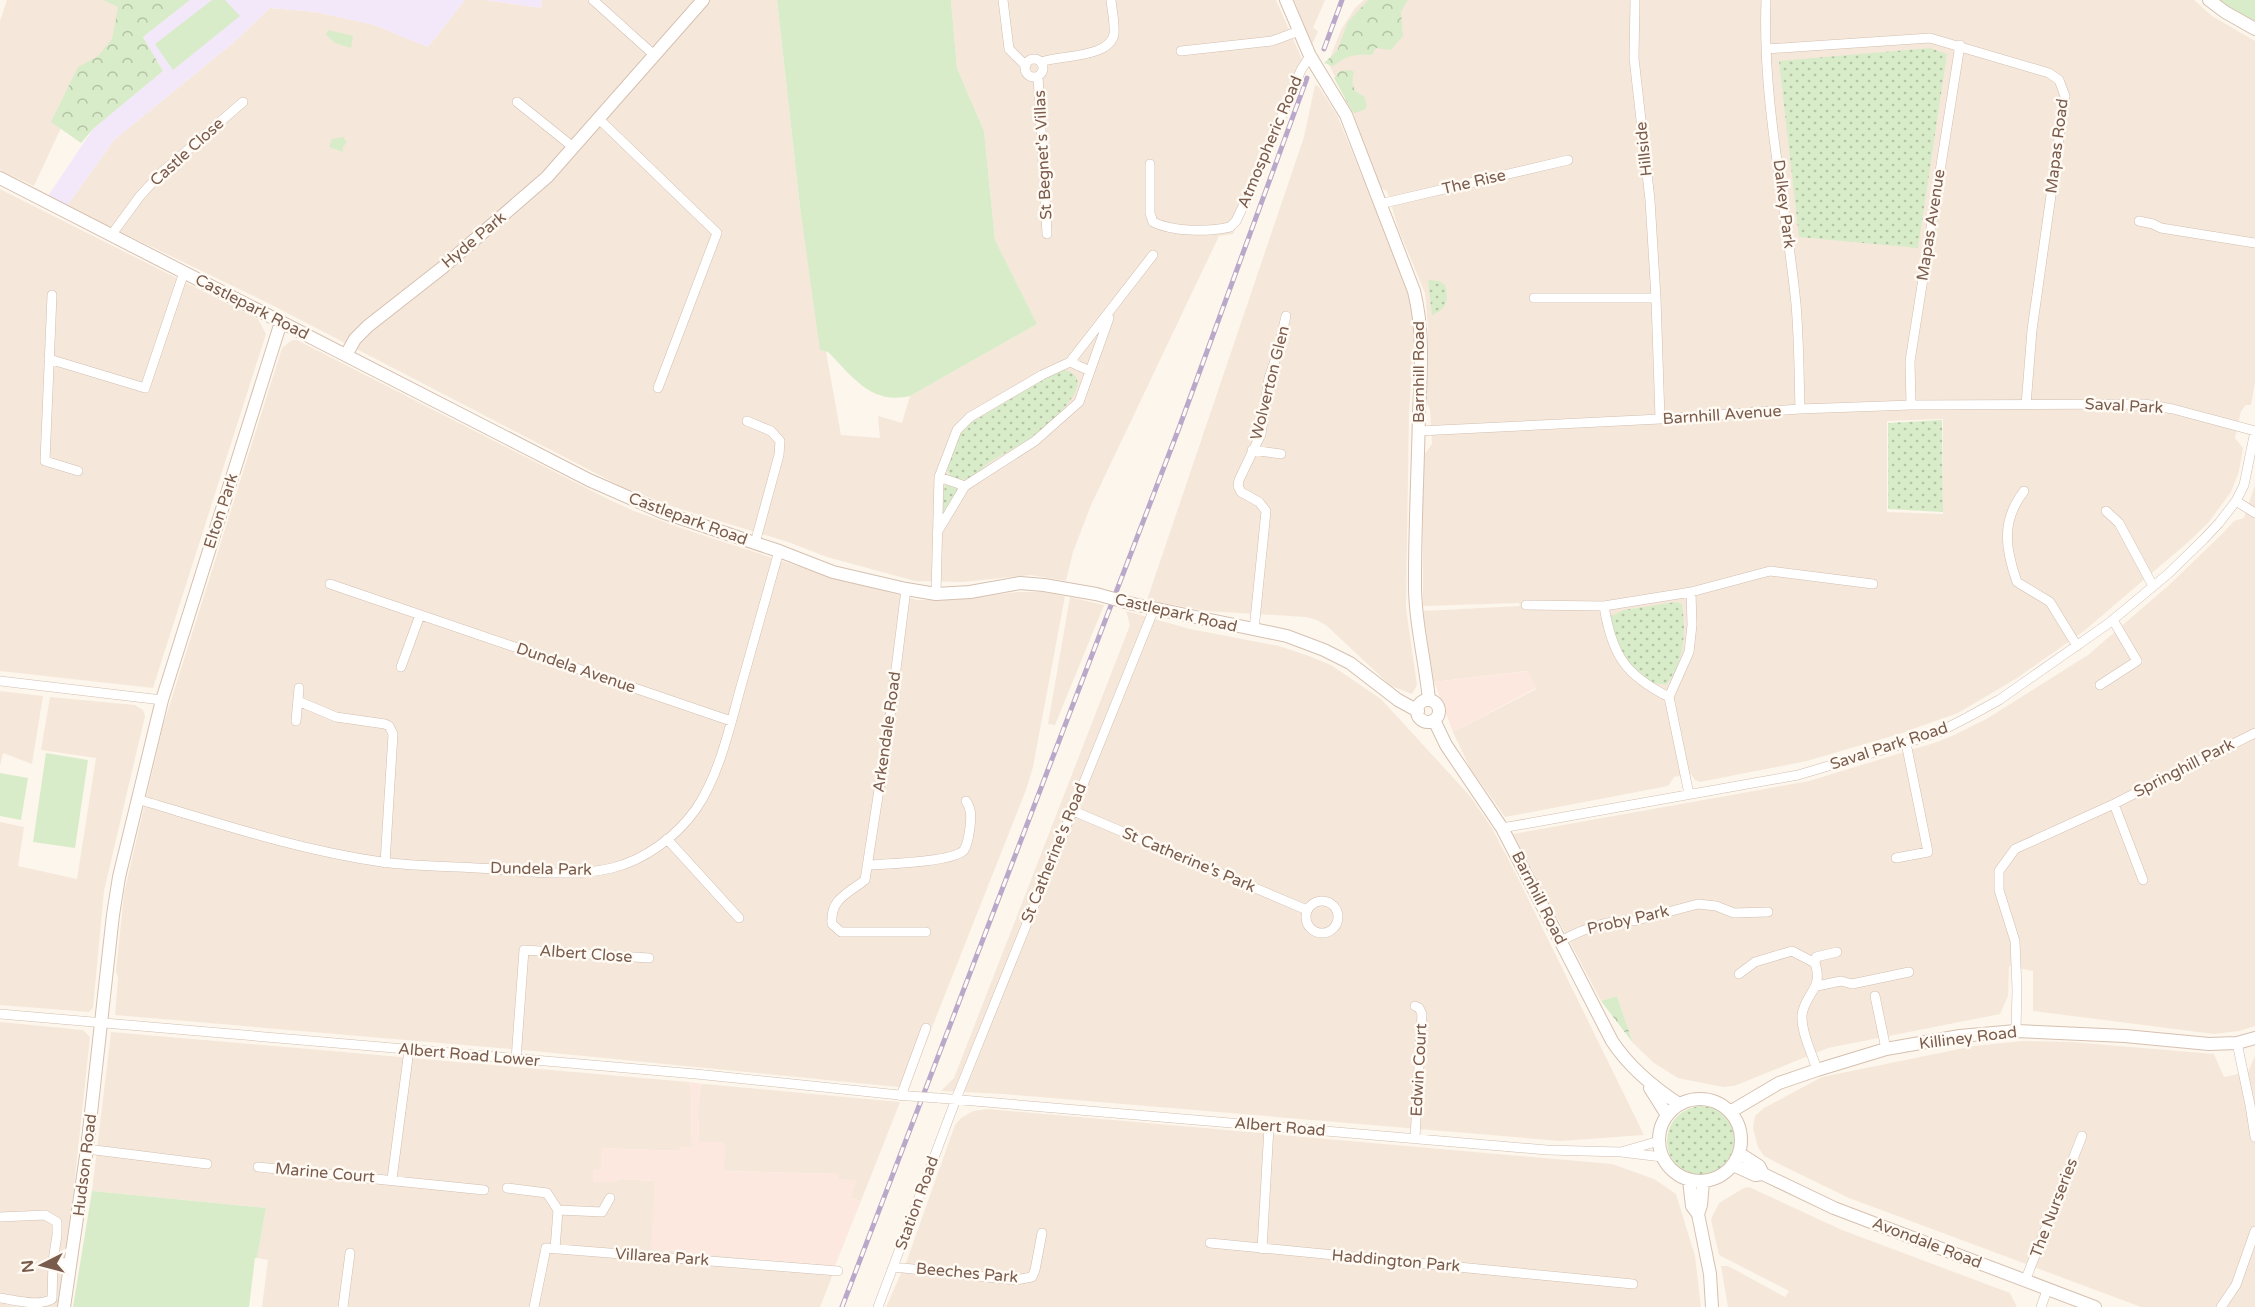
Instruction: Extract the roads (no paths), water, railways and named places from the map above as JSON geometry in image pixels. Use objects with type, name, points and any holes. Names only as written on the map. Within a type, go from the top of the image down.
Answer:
[{"type":"street","points":[[593,0],[653,54]]},
{"type":"street","name":"Hyde Park","points":[[346,355],[362,331],[508,212],[547,177],[653,54],[703,0]]},
{"type":"street","name":"St Begnet's Villas","points":[[1003,0],[1009,49],[1026,66],[1026,72],[1030,76],[1038,76]]},
{"type":"street","points":[[1026,66],[1028,61],[1034,59],[1041,62],[1094,52],[1109,44],[1114,31],[1111,0]]},
{"type":"street","name":"Barnhill Road","points":[[1286,0],[1310,57],[1346,115],[1419,309],[1422,347],[1416,610],[1429,700],[1435,702],[1438,707],[1439,714],[1434,720],[1446,745],[1502,828],[1612,1041],[1624,1058],[1642,1076],[1679,1104]]},
{"type":"street","name":"Hillside","points":[[1635,0],[1634,58],[1650,200],[1660,419]]},
{"type":"street","name":"Dalkey Park","points":[[1766,0],[1766,49],[1770,98],[1796,306],[1800,409]]},
{"type":"street","points":[[2208,0],[2255,29]]},
{"type":"street","points":[[1181,51],[1272,41],[1299,31]]},
{"type":"street","name":"Mapas Road","points":[[1766,49],[1930,38],[2049,73],[2059,80],[2065,96],[2032,330],[2025,405]]},
{"type":"street","name":"Mapas Avenue","points":[[1911,405],[1910,361],[1960,45]]},
{"type":"street","name":"Atmospheric Road","points":[[1150,164],[1150,213],[1153,222],[1165,228],[1179,230],[1230,227],[1236,221],[1252,187],[1301,70],[1310,57]]},
{"type":"street","name":"St Begnet's Villas","points":[[1041,62],[1043,70],[1038,76],[1047,234]]},
{"type":"street","name":"Castle Close","points":[[112,234],[140,196],[161,173],[243,102]]},
{"type":"street","points":[[518,102],[573,147]]},
{"type":"street","points":[[599,119],[717,233],[658,388]]},
{"type":"street","name":"The Rise","points":[[1380,204],[1568,160]]},
{"type":"street","name":"Castlepark Road","points":[[0,178],[625,497],[662,512],[779,551],[833,572],[906,589],[936,594],[970,592],[1020,584],[1044,585],[1096,594],[1154,609],[1287,636],[1350,663],[1398,700],[1418,711]]},
{"type":"street","points":[[2139,221],[2161,228],[2255,243]]},
{"type":"street","points":[[936,594],[939,477],[957,430],[970,417],[1042,375],[1070,362],[1153,255]]},
{"type":"street","points":[[49,359],[145,388],[184,272]]},
{"type":"street","points":[[52,295],[45,461],[78,471]]},
{"type":"street","points":[[1534,298],[1656,298]]},
{"type":"street","points":[[937,532],[965,486],[1035,441],[1079,402],[1112,310]]},
{"type":"street","name":"Wolverton Glen","points":[[1254,630],[1266,511],[1259,502],[1241,492],[1238,486],[1245,464],[1261,434],[1269,378],[1286,316]]},
{"type":"street","name":"Elton Park","points":[[102,1022],[113,915],[137,799],[162,700],[281,322]]},
{"type":"street","points":[[1070,362],[1090,371]]},
{"type":"street","name":"Saval Park","points":[[2025,405],[2144,404],[2173,409],[2255,431]]},
{"type":"street","name":"Barnhill Avenue","points":[[1419,431],[1660,419],[1800,409],[1911,405],[2025,405]]},
{"type":"street","points":[[747,421],[771,431],[780,441],[779,454],[755,543]]},
{"type":"street","name":"Saval Park Road","points":[[1502,828],[1798,775],[1939,732],[1968,717],[1999,700],[2113,620],[2153,586],[2219,523],[2236,501],[2244,485],[2255,431]]},
{"type":"street","name":"Wolverton Glen","points":[[1252,450],[1281,453]]},
{"type":"street","points":[[939,477],[965,486]]},
{"type":"street","points":[[2024,491],[2014,504],[2007,522],[2012,569],[2017,582],[2050,602],[2077,646]]},
{"type":"street","points":[[2236,501],[2255,513]]},
{"type":"street","points":[[2106,511],[2119,523],[2153,586]]},
{"type":"street","name":"Dundela Park","points":[[137,799],[297,846],[385,863],[532,872],[590,872],[614,868],[638,859],[667,839],[695,810],[716,770],[779,551]]},
{"type":"street","points":[[1526,605],[1604,606],[1691,592],[1770,571],[1873,584]]},
{"type":"street","name":"Dundela Avenue","points":[[330,584],[731,721]]},
{"type":"street","name":"Arkendale Road","points":[[867,869],[889,725],[906,589]]},
{"type":"street","points":[[1689,794],[1670,697],[1689,652],[1692,625],[1691,592]]},
{"type":"street","points":[[1604,606],[1611,643],[1620,657],[1634,675],[1651,688],[1670,697]]},
{"type":"street","name":"St Catherine's Road","points":[[956,1099],[1154,609]]},
{"type":"street","points":[[401,667],[420,615]]},
{"type":"street","points":[[2100,685],[2137,661],[2113,620]]},
{"type":"street","points":[[0,681],[162,700]]},
{"type":"street","points":[[296,721],[299,688]]},
{"type":"street","points":[[1429,700],[1420,704],[1418,711],[1424,721],[1434,720]]},
{"type":"street","points":[[298,701],[336,717],[389,726],[393,734],[385,863]]},
{"type":"street","name":"Springhill Park","points":[[2016,1030],[2015,941],[1999,890],[2000,871],[2015,849],[2114,804],[2255,733]]},
{"type":"street","points":[[1896,858],[1928,852],[1906,743]]},
{"type":"street","points":[[926,932],[841,932],[832,924],[831,913],[834,904],[865,880],[867,869],[937,860],[963,852],[967,845],[972,813],[966,801]]},
{"type":"street","name":"Springhill Park","points":[[2114,804],[2143,880]]},
{"type":"street","name":"St Catherine's Park","points":[[1071,810],[1307,910]]},
{"type":"street","points":[[667,839],[740,918]]},
{"type":"street","name":"Proby Park","points":[[1561,941],[1585,928],[1626,920],[1634,921],[1698,904],[1742,913],[1768,912]]},
{"type":"street","name":"Albert Close","points":[[516,1059],[524,950],[649,958]]},
{"type":"street","points":[[1739,974],[1755,962],[1792,951],[1815,963]]},
{"type":"street","points":[[1817,1070],[1802,1015],[1817,986],[1816,957],[1837,952]]},
{"type":"street","points":[[1817,986],[1841,981],[1852,984],[1909,972]]},
{"type":"street","points":[[1875,996],[1886,1049]]},
{"type":"street","name":"Edwin Court","points":[[1415,1006],[1422,1014],[1415,1138]]},
{"type":"street","name":"Albert Road Lower","points":[[0,1014],[696,1074],[938,1098]]},
{"type":"street","name":"Hudson Road","points":[[64,1307],[87,1149],[102,1022]]},
{"type":"street","points":[[905,1096],[926,1028]]},
{"type":"street","name":"Killiney Road","points":[[1730,1112],[1779,1083],[1817,1070],[1886,1049],[1960,1036],[2016,1030],[2125,1036],[2180,1042],[2237,1043],[2255,1038]]},
{"type":"street","points":[[2237,1043],[2255,1137]]},
{"type":"street","name":"Marine Court","points":[[392,1179],[409,1050]]},
{"type":"street","name":"Barnhill Road","points":[[1642,1076],[1667,1114]]},
{"type":"street","name":"Albert Road","points":[[938,1098],[1546,1150],[1621,1152],[1662,1157]]},
{"type":"street","name":"Station Road","points":[[878,1307],[956,1099]]},
{"type":"street","points":[[1698,1099],[1720,1104],[1730,1112],[1740,1129],[1739,1153],[1733,1165],[1718,1177],[1703,1182],[1689,1180],[1672,1171],[1662,1157],[1659,1141],[1660,1128],[1667,1114],[1679,1104],[1698,1099]]},
{"type":"street","points":[[1262,1249],[1269,1127]]},
{"type":"street","name":"The Nurseries","points":[[2025,1281],[2082,1136]]},
{"type":"street","name":"Albert Road","points":[[1621,1152],[1659,1141]]},
{"type":"street","points":[[87,1149],[207,1164]]},
{"type":"street","name":"Avondale Road","points":[[1739,1153],[1759,1166],[1762,1174]]},
{"type":"street","name":"Avondale Road","points":[[1733,1165],[1755,1175],[1762,1174],[1834,1208],[2095,1307]]},
{"type":"street","name":"Marine Court","points":[[258,1167],[484,1190]]},
{"type":"street","points":[[1689,1180],[1692,1206],[1698,1214],[1710,1274],[1712,1307]]},
{"type":"street","points":[[1698,1214],[1703,1182]]},
{"type":"street","points":[[507,1188],[547,1193],[558,1210],[555,1249],[546,1248],[534,1307]]},
{"type":"street","points":[[558,1210],[602,1212],[610,1198]]},
{"type":"street","points":[[0,1217],[45,1215],[57,1222],[52,1299],[46,1303],[35,1304],[0,1298]]},
{"type":"street","points":[[2222,1307],[2236,1285],[2255,1231]]},
{"type":"street","name":"Beeches Park","points":[[894,1267],[1016,1280],[1032,1277],[1042,1233]]},
{"type":"street","name":"Haddington Park","points":[[1210,1243],[1633,1284]]},
{"type":"street","name":"Villarea Park","points":[[555,1249],[838,1271]]},
{"type":"street","points":[[343,1307],[350,1253]]},
{"type":"street","points":[[53,1261],[71,1264]]},
{"type":"street","points":[[2041,1307],[2047,1290]]},
{"type":"railway","points":[[1324,49],[1342,0]]},
{"type":"railway","points":[[842,1307],[1179,428],[1307,78]]}]
